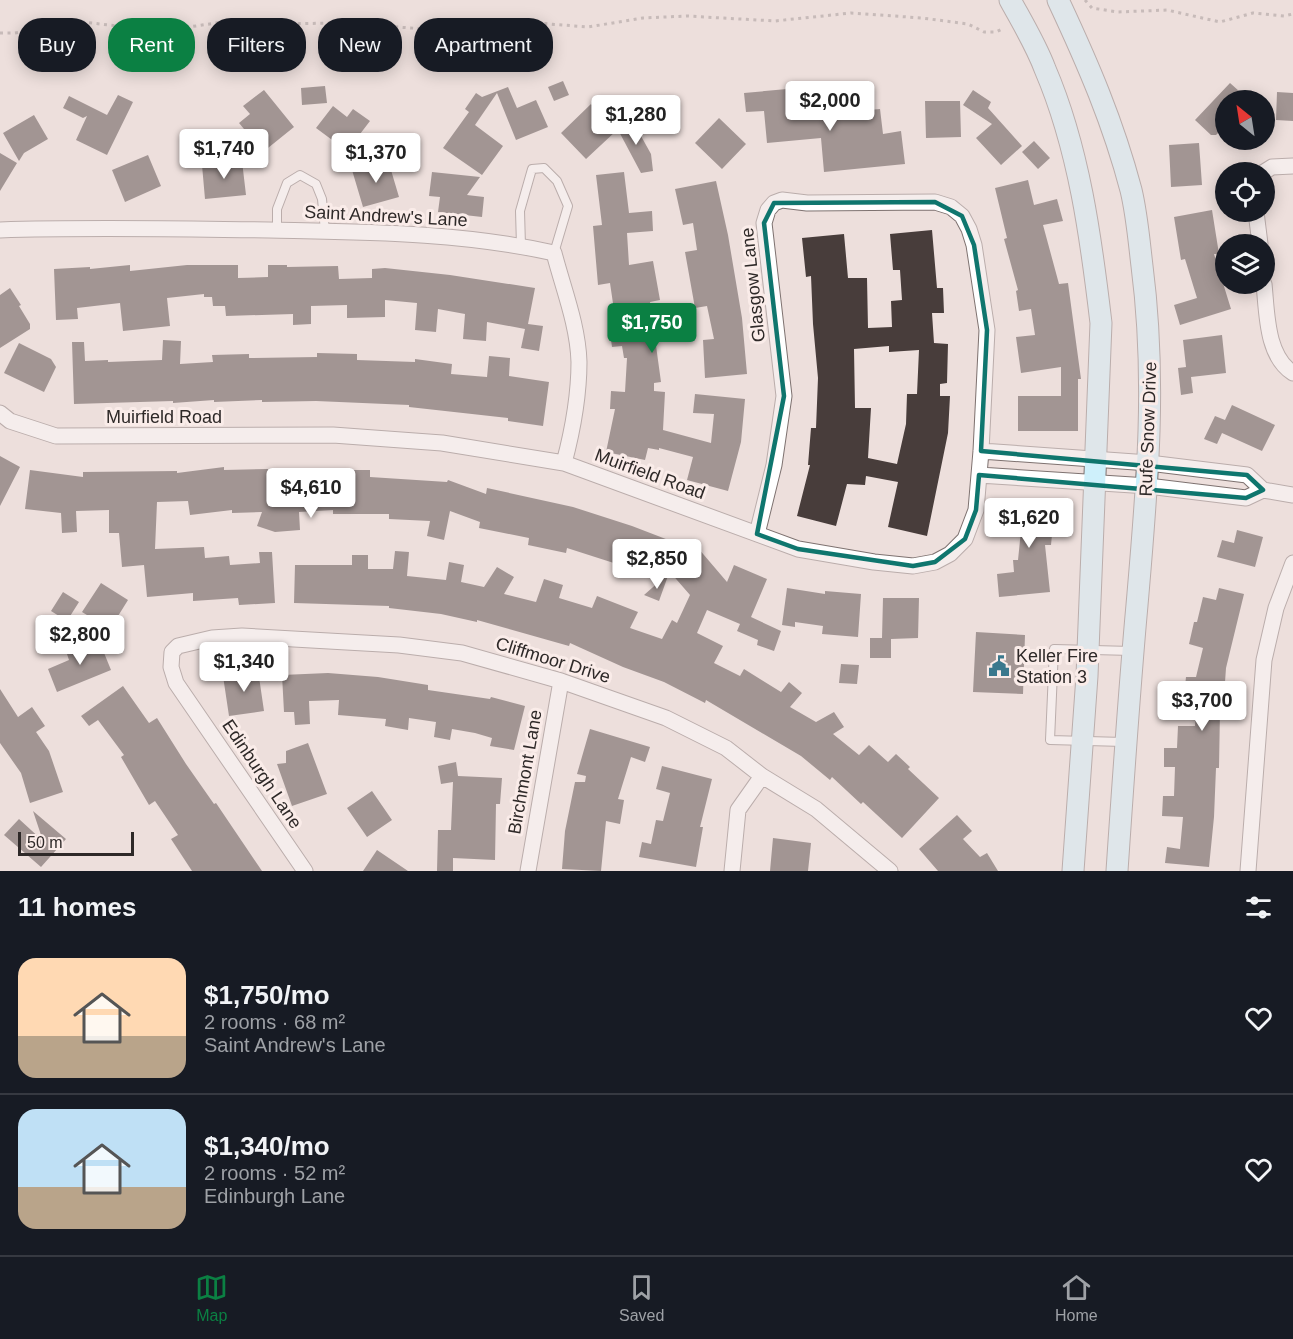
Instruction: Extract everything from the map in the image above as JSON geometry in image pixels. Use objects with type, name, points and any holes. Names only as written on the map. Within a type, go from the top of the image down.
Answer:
[{"type":"main road","points":[[1010,0],[1045,69],[1066,131],[1087,222],[1095,266],[1101,323],[1088,649],[1073,871]]},
{"type":"main road","name":"Rufe Snow Drive","points":[[1058,0],[1087,59],[1105,106],[1131,192],[1146,296],[1151,359],[1148,486],[1117,871]]},
{"type":"street","points":[[1275,167],[1293,166]]},
{"type":"street","name":"Glasgow Lane","points":[[757,534],[774,465],[784,396],[764,223],[768,210],[774,203],[782,200],[807,203],[935,202],[957,211],[969,229]]},
{"type":"street","name":"Saint Andrew's Lane","points":[[0,230],[180,229],[387,232],[521,246],[554,253]]},
{"type":"street","name":"Muirfield Road","points":[[0,413],[10,421],[56,436],[333,435],[442,443],[564,463],[798,549],[913,566],[935,562],[950,554],[965,539],[976,510],[980,474],[987,330],[974,245],[969,229]]},
{"type":"street","points":[[554,253],[574,325],[579,360],[576,415],[564,463]]},
{"type":"street","points":[[1265,294],[1269,330],[1277,358],[1293,373]]},
{"type":"street","points":[[981,451],[1149,463],[1246,475],[1263,490],[1293,495]]},
{"type":"street","points":[[980,474],[1148,486],[1246,498],[1263,490]]},
{"type":"street","points":[[1248,871],[1264,660],[1276,608],[1293,563]]},
{"type":"street","name":"Cliffmoor Drive","points":[[171,667],[172,652],[178,646],[212,638],[242,636],[399,645],[462,653],[561,681],[666,718],[726,748],[762,776],[816,809],[890,871]]},
{"type":"street","name":"Edinburgh Lane","points":[[171,667],[176,683],[305,871]]},
{"type":"street","name":"Birchmont Lane","points":[[528,871],[561,681]]},
{"type":"street","points":[[732,871],[738,810],[762,776]]},
{"type":"lane","points":[[521,246],[520,211],[532,169],[544,168],[557,181],[568,206],[554,253]]},
{"type":"lane","points":[[277,231],[277,209],[287,183],[300,175],[316,183],[322,199],[325,231]]},
{"type":"lane","points":[[1126,742],[1050,740],[1054,649],[1133,651]]},
{"type":"path","points":[[1085,0],[1092,8],[1118,12],[1167,10],[1220,22],[1252,13],[1284,16],[1293,14]]},
{"type":"path","points":[[0,33],[15,33],[82,22],[161,31],[230,21],[279,24],[337,23],[441,30],[511,21],[588,27],[643,18],[687,15],[775,21],[851,13],[968,24],[984,32],[996,32],[1002,29]]},
{"type":"highlighted area","points":[[935,202],[962,216],[974,245],[987,330],[981,451],[1247,475],[1263,490],[1246,498],[979,475],[976,510],[965,539],[935,562],[913,566],[798,549],[757,534],[784,396],[764,223],[774,203]]},
{"type":"building","points":[[563,81],[569,95],[554,101],[548,87]]},
{"type":"building","points":[[1230,83],[1238,90],[1223,90]]},
{"type":"building","points":[[325,86],[327,103],[302,105],[301,88]]},
{"type":"building","points":[[508,87],[517,108],[536,100],[548,127],[516,140],[497,93],[475,125],[503,146],[482,175],[443,148],[469,112],[465,109],[476,93],[482,97]]},
{"type":"building","points":[[787,89],[788,101],[802,100],[803,116],[880,109],[883,134],[901,131],[905,164],[824,172],[821,138],[767,143],[764,111],[746,112],[744,93]]},
{"type":"building","points":[[264,90],[294,127],[263,152],[239,123],[250,114],[243,106]]},
{"type":"building","points":[[973,90],[991,102],[988,108],[1022,146],[1001,165],[976,138],[992,124],[963,105]]},
{"type":"building","points":[[1277,92],[1293,93],[1293,121],[1276,120]]},
{"type":"building","points":[[118,95],[133,102],[107,155],[76,140],[87,116],[83,118],[63,108],[69,96],[107,115]]},
{"type":"building","points":[[1215,99],[1215,135],[1211,135],[1195,120]]},
{"type":"building","points":[[925,101],[960,101],[961,137],[926,138]]},
{"type":"building","points":[[591,104],[616,131],[586,159],[561,133]]},
{"type":"building","points":[[333,106],[347,117],[353,109],[370,121],[347,151],[316,128]]},
{"type":"building","points":[[34,115],[48,139],[24,153],[19,161],[3,133]]},
{"type":"building","points":[[631,118],[651,154],[653,171],[641,173],[616,126]]},
{"type":"building","points":[[719,118],[746,144],[722,169],[695,143]]},
{"type":"building","points":[[394,133],[401,155],[381,161],[375,139]]},
{"type":"building","points":[[1034,141],[1050,158],[1038,169],[1022,152]]},
{"type":"building","points":[[1199,143],[1202,185],[1171,187],[1169,145]]},
{"type":"building","points":[[0,153],[17,163],[0,191]]},
{"type":"building","points":[[148,155],[161,186],[125,202],[112,170]]},
{"type":"building","points":[[388,160],[399,197],[363,207],[352,170]]},
{"type":"building","points":[[242,161],[246,195],[205,199],[202,165]]},
{"type":"building","points":[[432,172],[480,177],[467,195],[484,197],[482,217],[438,212],[440,197],[429,196]]},
{"type":"building","points":[[624,172],[629,213],[652,211],[653,231],[627,233],[629,265],[653,261],[660,300],[650,302],[661,382],[654,383],[654,391],[665,392],[663,430],[711,443],[714,414],[693,413],[695,394],[745,399],[741,442],[728,491],[687,480],[693,457],[659,448],[659,450],[648,448],[645,460],[606,452],[615,409],[610,409],[611,391],[625,392],[627,358],[624,358],[622,346],[612,347],[608,318],[615,317],[610,283],[598,285],[593,226],[602,225],[596,175]]},
{"type":"building","points":[[1028,180],[1034,205],[1057,199],[1063,221],[1043,225],[1059,284],[1068,283],[1081,379],[1078,379],[1078,431],[1018,431],[1018,396],[1061,396],[1061,367],[1021,373],[1016,337],[1035,335],[1031,309],[1019,311],[1016,291],[1018,290],[1004,239],[1007,238],[995,188]]},
{"type":"building","points":[[716,181],[742,318],[747,374],[705,378],[703,340],[714,339],[707,306],[695,308],[685,252],[697,250],[693,223],[683,225],[675,189]]},
{"type":"building","points":[[1212,210],[1216,234],[1215,294],[1226,294],[1231,309],[1180,325],[1174,305],[1197,298],[1185,259],[1181,260],[1174,217]]},
{"type":"building","points":[[932,230],[937,288],[943,288],[944,313],[932,313],[934,343],[948,344],[947,383],[940,384],[940,396],[950,396],[948,433],[927,536],[888,527],[898,482],[866,476],[865,485],[847,484],[836,526],[797,516],[810,465],[808,465],[811,428],[816,428],[818,378],[811,276],[806,277],[802,238],[844,234],[848,278],[867,278],[868,328],[892,327],[891,301],[902,300],[900,270],[893,270],[890,234]],"holes":[[[889,346],[889,352],[919,350],[917,394],[907,394],[906,424],[897,464],[868,458],[871,408],[855,408],[854,349]]]},
{"type":"building","points":[[130,265],[130,271],[187,265],[238,265],[238,278],[268,277],[268,265],[338,266],[339,279],[372,278],[372,269],[385,268],[535,288],[528,324],[543,326],[539,351],[521,348],[525,329],[487,322],[486,341],[463,339],[465,314],[438,309],[436,332],[415,330],[417,303],[385,300],[385,317],[347,318],[347,305],[311,306],[311,324],[293,325],[293,314],[226,316],[225,306],[213,306],[212,297],[204,297],[204,294],[167,298],[170,326],[123,331],[120,303],[77,308],[78,319],[56,320],[54,269],[90,267],[90,269]]},
{"type":"building","points":[[10,288],[21,305],[19,306],[30,324],[30,329],[0,348],[0,295]]},
{"type":"building","points":[[1222,335],[1226,373],[1191,377],[1193,393],[1181,395],[1178,368],[1186,367],[1183,340]]},
{"type":"building","points":[[163,340],[181,341],[180,364],[213,362],[212,355],[249,354],[249,358],[317,357],[317,353],[357,354],[357,360],[415,362],[415,359],[452,364],[451,374],[487,377],[489,356],[510,358],[509,376],[549,382],[543,426],[508,421],[508,418],[409,407],[409,405],[316,401],[262,402],[262,400],[74,404],[72,342],[84,342],[85,361],[108,360],[108,362],[162,360]]},
{"type":"building","points":[[19,343],[51,359],[56,367],[44,392],[4,373]]},
{"type":"building","points":[[1232,405],[1275,425],[1262,451],[1222,433],[1217,444],[1204,439],[1215,416],[1225,420]]},
{"type":"building","points":[[0,456],[20,467],[0,506]]},
{"type":"building","points":[[224,467],[224,470],[268,469],[268,472],[326,468],[327,470],[370,470],[370,477],[447,482],[448,480],[486,494],[487,488],[573,507],[671,541],[658,575],[621,561],[620,565],[567,548],[566,553],[528,545],[529,538],[479,528],[480,522],[450,511],[444,540],[427,536],[430,521],[389,519],[389,514],[333,514],[333,510],[299,512],[300,530],[275,532],[257,526],[262,512],[232,513],[232,510],[190,515],[188,501],[157,502],[155,549],[204,547],[205,558],[229,556],[230,565],[260,563],[259,552],[272,552],[275,603],[239,605],[238,598],[193,601],[193,593],[147,597],[144,565],[122,567],[119,533],[109,533],[109,510],[76,511],[77,532],[62,533],[61,513],[25,509],[30,470],[83,477],[83,472],[177,471],[177,473]]},
{"type":"building","points":[[1007,500],[1055,504],[1051,545],[1045,545],[1050,592],[999,597],[997,574],[1014,572],[1013,560],[1018,560],[1022,521],[1005,519]]},
{"type":"building","points":[[1237,530],[1263,537],[1255,567],[1217,557],[1222,540],[1234,543]]},
{"type":"building","points":[[698,548],[727,582],[734,565],[767,579],[751,617],[781,631],[774,651],[757,645],[758,640],[737,631],[740,624],[707,610],[697,633],[723,646],[714,663],[740,676],[744,669],[781,692],[789,682],[802,693],[790,707],[816,722],[834,712],[844,727],[833,734],[859,755],[869,745],[888,762],[896,754],[910,767],[908,769],[939,798],[902,838],[832,777],[830,780],[801,756],[706,700],[705,703],[664,682],[623,667],[570,643],[569,646],[477,620],[477,622],[441,614],[389,608],[389,606],[294,603],[295,565],[352,565],[352,555],[368,555],[368,569],[393,569],[395,551],[409,552],[407,576],[446,580],[449,562],[464,565],[461,582],[484,587],[497,567],[514,577],[504,594],[536,602],[544,579],[563,585],[559,598],[592,608],[597,596],[638,612],[630,628],[662,639],[672,620],[677,623],[690,595],[670,572]]},
{"type":"building","points":[[669,573],[659,601],[644,595]]},
{"type":"building","points":[[101,583],[128,600],[110,629],[82,612]]},
{"type":"building","points":[[787,588],[825,594],[825,591],[861,594],[858,637],[822,634],[823,626],[795,622],[795,627],[782,625]]},
{"type":"building","points":[[1219,588],[1244,594],[1226,668],[1223,711],[1220,711],[1219,768],[1216,768],[1209,867],[1165,863],[1167,847],[1180,849],[1183,817],[1162,816],[1163,796],[1174,796],[1175,767],[1164,767],[1164,748],[1177,748],[1178,726],[1195,726],[1197,697],[1184,695],[1186,677],[1196,677],[1203,648],[1189,644],[1203,597],[1216,600]]},
{"type":"building","points":[[63,592],[79,602],[67,621],[51,611]]},
{"type":"building","points":[[883,598],[919,598],[918,638],[891,639],[891,658],[870,658],[870,638],[882,638]]},
{"type":"building","points":[[976,632],[1025,635],[1023,694],[973,692]]},
{"type":"building","points":[[98,638],[111,670],[57,692],[48,669],[69,660],[66,651]]},
{"type":"building","points":[[841,664],[859,665],[857,684],[839,683]]},
{"type":"building","points":[[258,670],[264,711],[229,716],[223,676]]},
{"type":"building","points":[[328,673],[378,677],[428,685],[428,690],[490,699],[491,697],[525,706],[514,750],[490,746],[492,738],[452,729],[450,740],[434,737],[436,722],[409,718],[408,730],[385,726],[386,719],[338,715],[339,700],[309,701],[310,724],[295,725],[294,712],[284,712],[282,675]]},
{"type":"building","points":[[123,686],[149,723],[157,718],[186,764],[214,804],[216,803],[262,871],[192,871],[171,839],[178,835],[155,801],[149,805],[121,757],[124,755],[98,720],[89,726],[81,716]]},
{"type":"building","points":[[0,689],[18,717],[32,707],[45,726],[36,732],[49,751],[63,792],[30,803],[21,773],[0,743]]},
{"type":"building","points":[[590,729],[650,747],[645,762],[631,757],[618,799],[624,800],[620,824],[606,821],[601,871],[562,869],[565,831],[575,782],[585,782],[586,776],[577,774]]},
{"type":"building","points":[[308,743],[327,794],[292,806],[277,764],[286,763],[286,751]]},
{"type":"building","points":[[456,762],[458,776],[502,778],[500,804],[496,804],[495,860],[453,858],[453,871],[437,871],[438,830],[451,830],[453,782],[441,784],[438,766]]},
{"type":"building","points":[[662,766],[712,779],[700,827],[703,827],[696,867],[639,857],[642,842],[651,844],[656,820],[663,821],[670,793],[656,789]]},
{"type":"building","points":[[372,791],[392,820],[367,837],[347,808]]},
{"type":"building","points":[[33,811],[66,839],[41,867],[4,835],[19,819],[43,841]]},
{"type":"building","points":[[957,815],[972,831],[963,839],[980,857],[987,853],[998,871],[938,871],[919,849]]},
{"type":"building","points":[[773,838],[811,843],[808,871],[770,871]]},
{"type":"building","points":[[377,850],[408,871],[363,871]]},
{"type":"place","name":"Keller Fire Station 3","points":[[999,666]]}]
